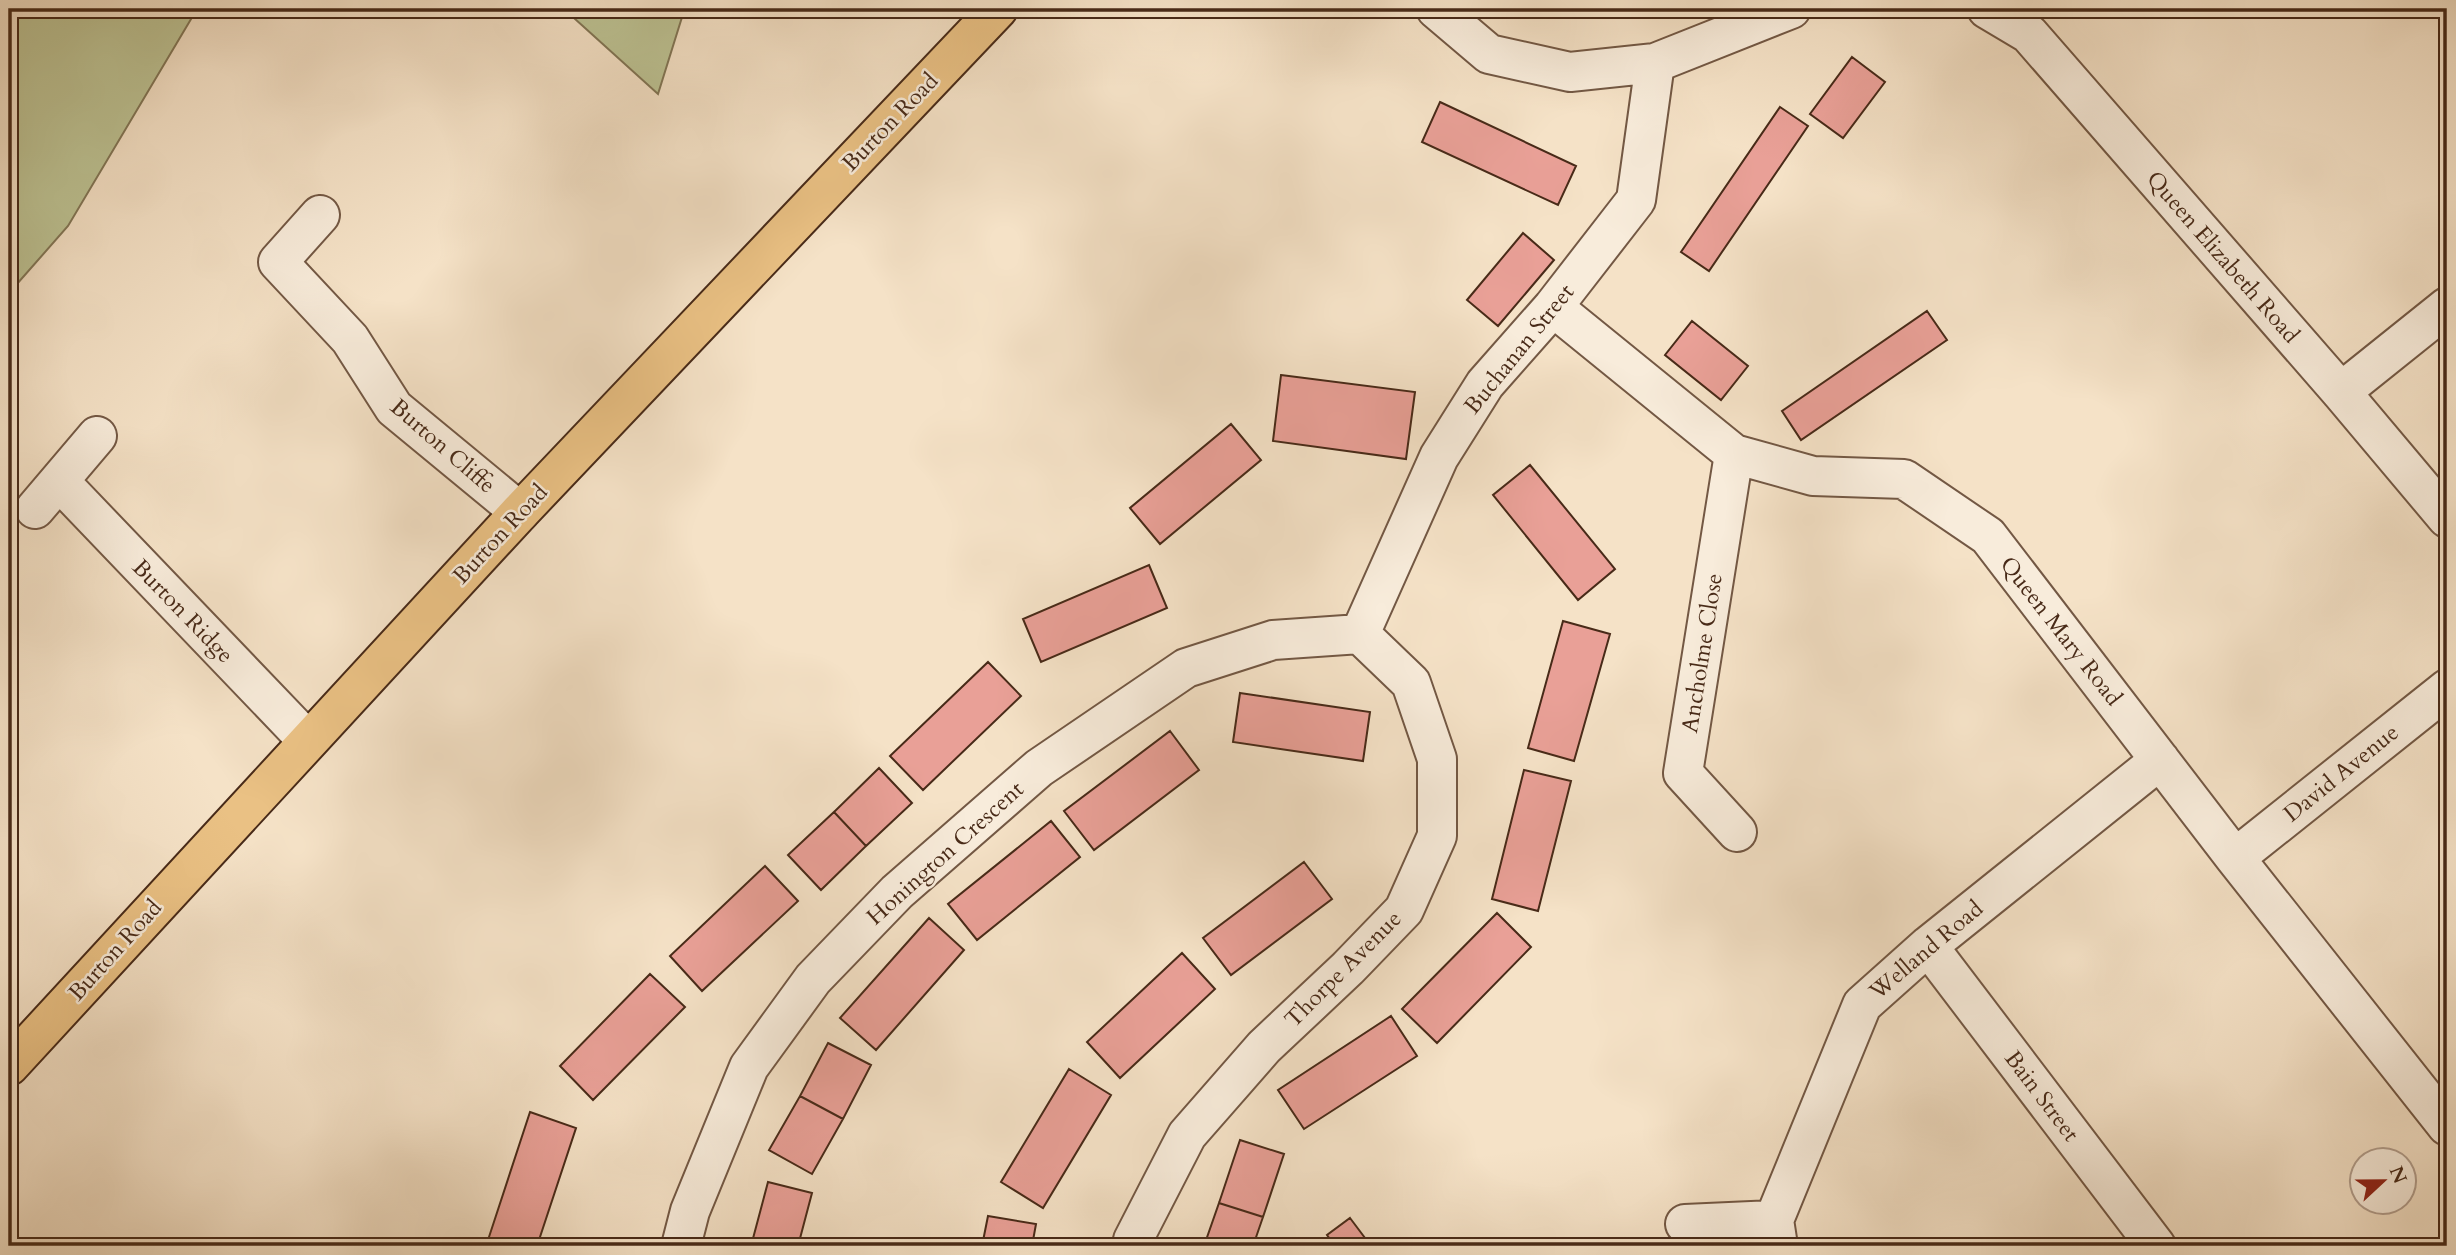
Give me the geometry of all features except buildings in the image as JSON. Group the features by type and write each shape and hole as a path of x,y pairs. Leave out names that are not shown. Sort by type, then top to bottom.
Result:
{"main road":[{"name":"Burton Road","path":"9,1066 520,512 998,9"}],"street":[{"path":"1436,9 1489,54 1570,72 1655,63 1791,9"},
{"name":"Queen Elizabeth Road","path":"1987,9 2029,34 2341,392 2447,518"},
{"name":"Buchanan Street","path":"1360,634 1439,457 1485,384 1553,307 1636,200 1655,63"},
{"name":"Burton Cliffe","path":"320,215 278,262 351,339 394,408 520,512"},
{"name":"Queen Mary Road","path":"1553,307 1734,454 1813,477 1904,479 1988,536 2235,858 2447,1126"},
{"path":"2341,392 2447,307"},
{"name":"Burton Ridge","path":"97,436 47,495 307,740"},
{"name":"Ancholme Close","path":"1734,454 1683,773 1737,832"},
{"name":"Honington Crescent","path":"681,1246 690,1212 749,1067 813,979 897,892 1039,768 1186,668 1273,640 1360,634"},
{"name":"Thorpe Avenue","path":"1132,1246 1187,1135 1264,1047 1348,968 1404,910 1437,836 1437,759 1411,684 1360,634"},
{"name":"David Avenue","path":"2235,858 2447,689"},
{"name":"Welland Road","path":"1776,1233 1862,1004 1928,946 2160,760"},
{"name":"Bain Street","path":"1928,946 2156,1246"},
{"path":"1685,1224 1776,1233"}],"green space":[{"path":"9,9 197,9 68,226 9,293"},
{"path":"564,9 687,9 683,14 658,94"}]}
